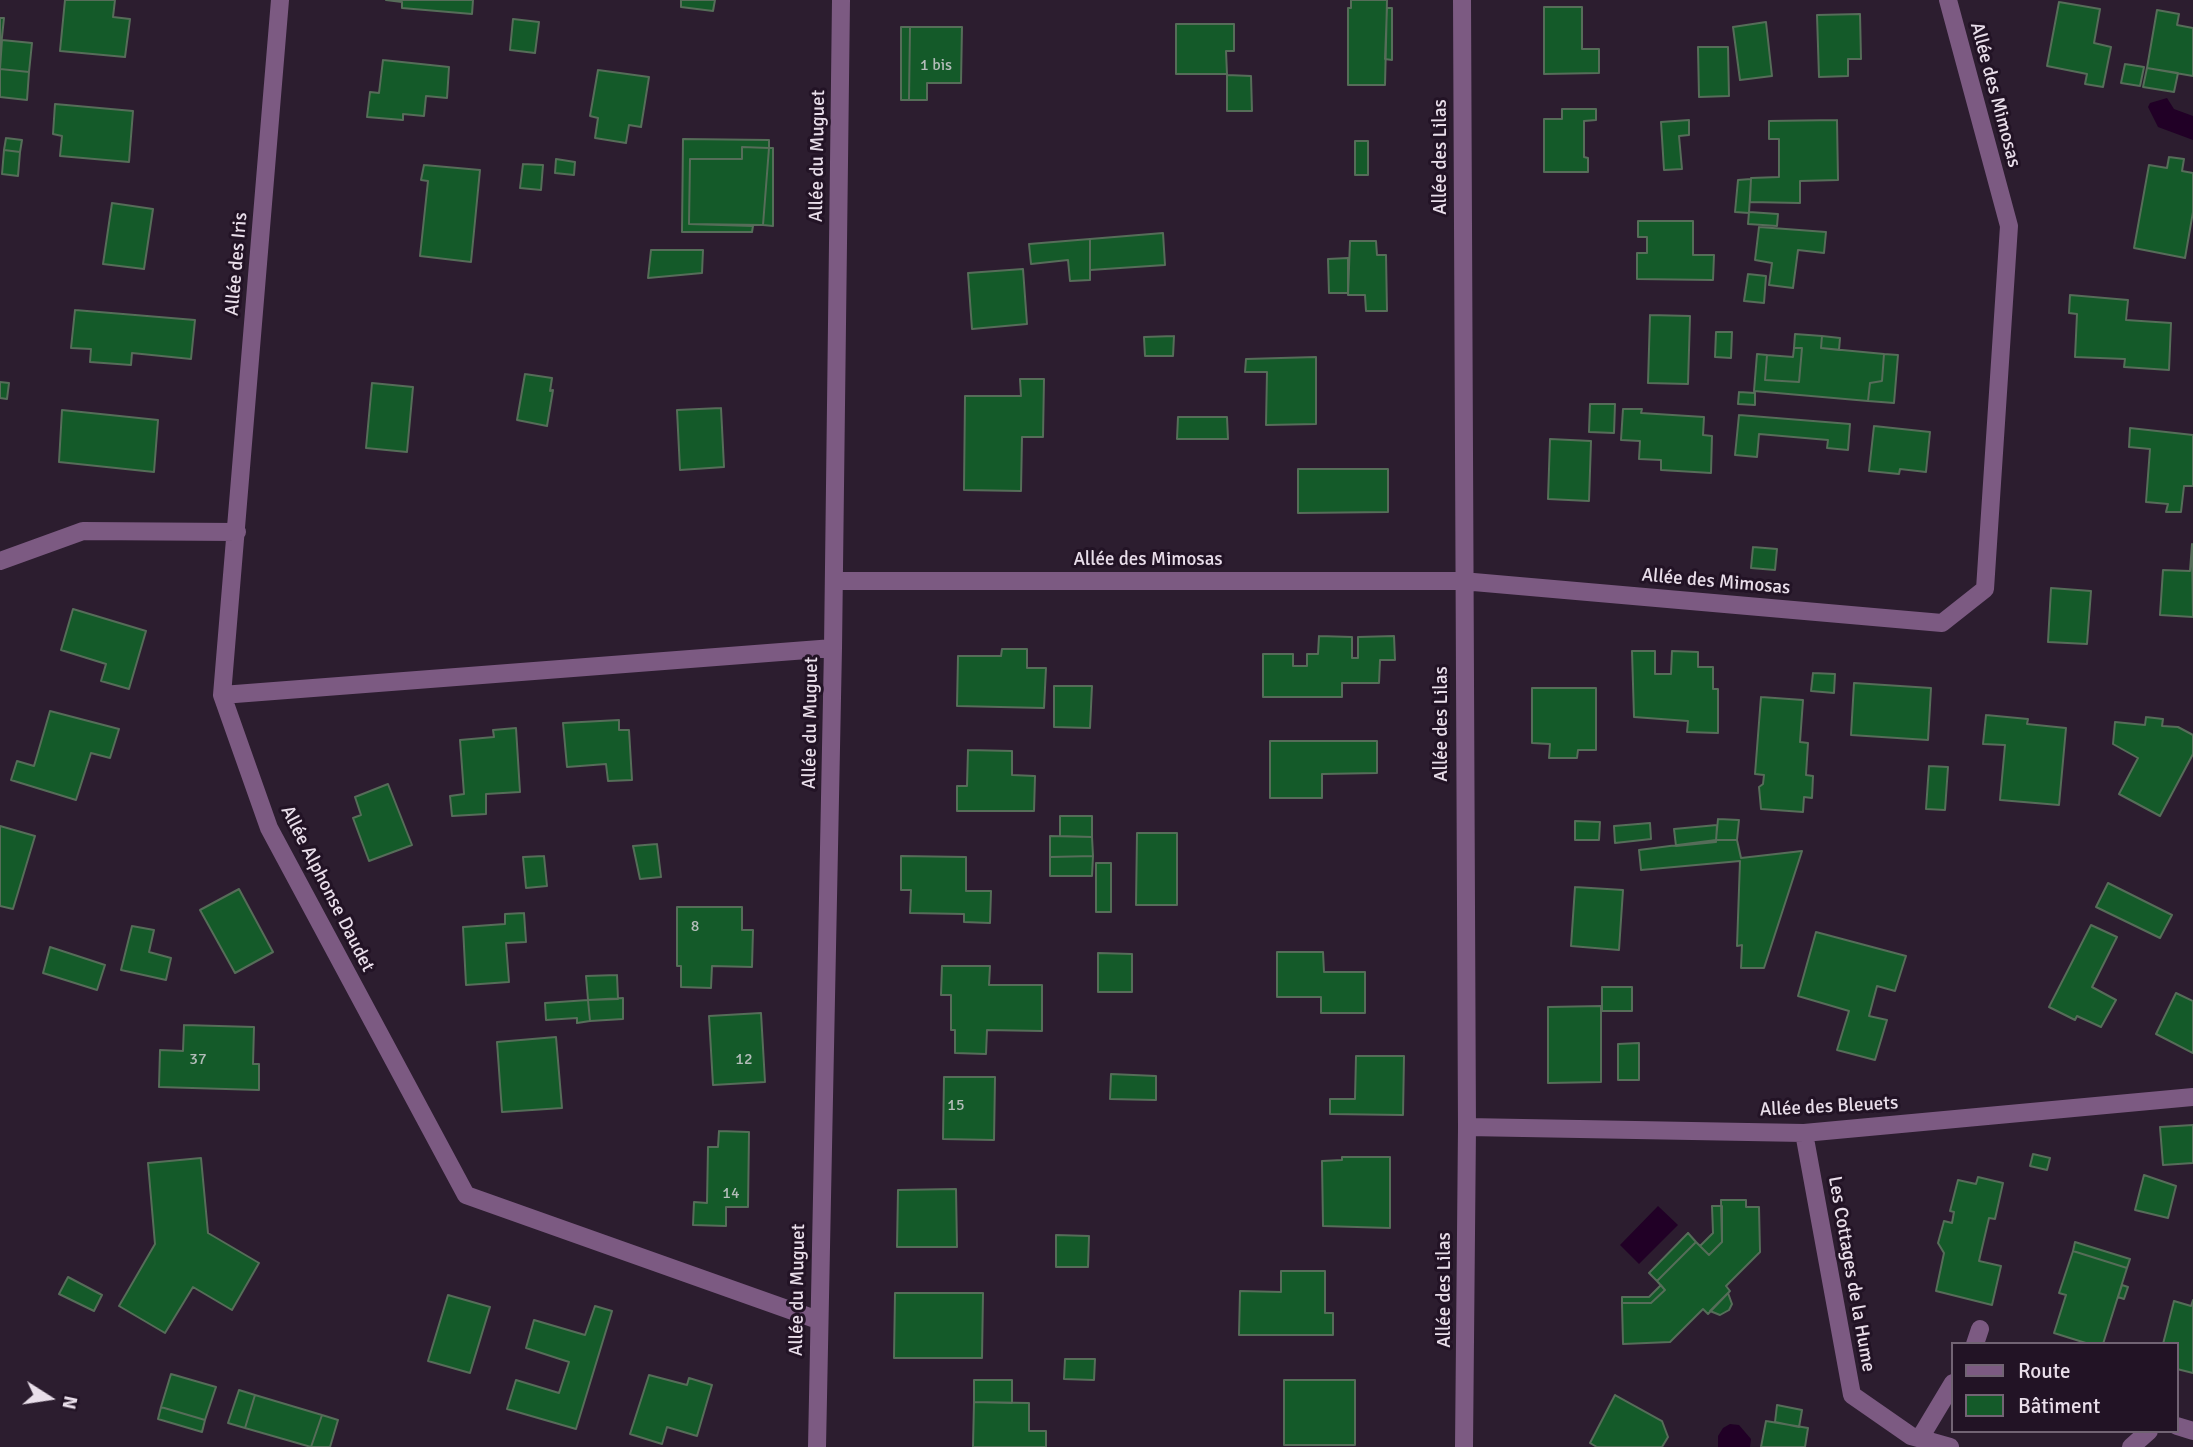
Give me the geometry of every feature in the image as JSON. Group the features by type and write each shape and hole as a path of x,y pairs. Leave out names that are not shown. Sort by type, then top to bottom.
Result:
{"street":[{"name":"Allée des Iris","path":"222,695 280,0"},
{"name":"Allée du Muguet","path":"817,1447 833,648 841,0"},
{"name":"Allée des Lilas","path":"1462,0 1462,581 1467,1127 1464,1447"},
{"name":"Allée des Mimosas","path":"834,581 1462,581 1942,623 1985,589 2009,226 1948,0"},
{"path":"0,561 83,531 237,532"},
{"path":"222,695 833,648"},
{"name":"Allée Alphonse Daudet","path":"222,695 269,828 466,1195 818,1320"},
{"name":"Allée des Bleuets","path":"1467,1127 1804,1133 2193,1097"},
{"name":"Les Cottages de la Hume","path":"1804,1133 1852,1395 1911,1436 1950,1447"},
{"path":"1920,1438 1952,1385"}],"shaded area":[{"path":"2167,98 2174,109 2193,116 2193,140 2158,127 2148,107 2150,103"},
{"path":"1658,1206 1678,1225 1639,1264 1620,1245"},
{"path":"1730,1424 1739,1425 1751,1439 1750,1447 1718,1447 1718,1436 1723,1428"}],"building":[{"path":"65,0 115,0 113,17 130,19 125,57 60,51"},
{"path":"386,0 473,0 472,14 402,8 402,2"},
{"path":"681,0 715,0 713,11 681,7"},
{"path":"1351,0 1387,0 1385,85 1348,85 1348,8 1351,8"},
{"path":"2059,2 2100,9 2094,43 2111,47 2103,87 2085,84 2087,74 2047,66"},
{"path":"1544,7 1582,7 1582,49 1599,49 1599,73 1544,74"},
{"path":"1387,8 1392,8 1392,60 1385,59"},
{"path":"2157,10 2179,14 2177,25 2193,28 2193,76 2147,68"},
{"path":"1860,14 1861,59 1848,59 1848,76 1819,77 1817,15"},
{"path":"0,18 4,18 0,56"},
{"path":"513,19 539,22 535,53 510,50"},
{"path":"1766,22 1772,76 1740,80 1733,27"},
{"path":"1176,24 1234,24 1234,51 1226,51 1227,74 1176,74"},
{"path":"901,27 910,27 909,100 901,100"},
{"path":"910,27 962,27 961,83 927,83 927,100 909,100"},
{"path":"2,40 32,43 29,72 0,69"},
{"path":"1698,47 1728,47 1729,96 1699,97"},
{"path":"383,60 449,67 447,98 426,96 424,116 403,114 403,120 367,117 370,92 379,93"},
{"path":"2125,64 2144,67 2140,86 2121,83"},
{"path":"2147,68 2178,73 2174,92 2143,87"},
{"path":"0,69 29,72 27,100 0,97"},
{"path":"598,70 649,77 641,127 629,125 626,143 595,138 598,118 590,116"},
{"path":"1227,75 1251,76 1252,111 1227,111"},
{"path":"55,104 133,111 129,162 60,156 62,136 53,134"},
{"path":"1562,109 1596,109 1596,120 1584,121 1584,157 1588,158 1588,172 1544,172 1544,119 1562,119"},
{"path":"1689,120 1689,135 1679,136 1682,169 1664,170 1661,122"},
{"path":"1837,120 1838,180 1800,181 1800,203 1750,202 1751,178 1779,177 1779,139 1769,139 1769,121"},
{"path":"6,138 22,140 20,152 4,150"},
{"path":"683,139 769,140 769,148 742,147 742,159 690,159 689,224 753,226 752,232 682,232"},
{"path":"1355,141 1368,141 1368,175 1355,175"},
{"path":"742,147 769,148 763,225 689,224 690,159 742,159"},
{"path":"769,148 773,148 773,226 763,225"},
{"path":"4,150 20,152 18,176 2,174"},
{"path":"2169,157 2184,159 2182,171 2193,173 2193,212 2185,258 2134,248 2149,165 2167,168"},
{"path":"556,159 575,162 574,175 555,173"},
{"path":"523,164 543,165 541,190 520,188"},
{"path":"424,165 480,170 471,262 420,256 428,181 421,180"},
{"path":"1751,179 1749,213 1735,212 1738,180"},
{"path":"112,203 153,209 144,269 103,264"},
{"path":"1749,212 1778,214 1777,226 1748,224"},
{"path":"1638,221 1693,221 1693,255 1714,255 1713,280 1637,279 1637,253 1647,253 1647,237 1638,237"},
{"path":"1759,227 1826,232 1824,253 1798,250 1793,288 1769,285 1772,263 1755,260"},
{"path":"1163,233 1165,265 1090,270 1090,239"},
{"path":"1090,239 1090,280 1070,281 1068,260 1031,264 1029,244"},
{"path":"1350,241 1376,241 1377,255 1386,255 1387,311 1366,311 1365,295 1348,295"},
{"path":"651,250 703,250 702,273 648,278"},
{"path":"1348,258 1348,293 1329,293 1328,259"},
{"path":"1023,269 1027,324 972,329 968,273"},
{"path":"1748,274 1766,276 1764,303 1744,301"},
{"path":"2070,295 2128,300 2126,320 2171,323 2169,370 2124,367 2125,359 2075,357 2077,314 2069,313"},
{"path":"75,310 195,320 191,359 132,353 131,365 90,362 91,349 71,348"},
{"path":"1650,315 1690,316 1688,384 1648,383"},
{"path":"1716,332 1732,332 1731,358 1715,357"},
{"path":"1795,334 1822,336 1821,348 1884,354 1882,381 1870,383 1868,401 1754,391 1757,354 1767,355 1765,380 1799,382 1802,348 1794,348"},
{"path":"1174,336 1173,356 1145,356 1144,337"},
{"path":"1822,336 1840,338 1839,350 1821,348"},
{"path":"1794,348 1802,348 1799,382 1765,380 1767,355 1793,357"},
{"path":"1884,354 1898,355 1894,403 1868,401 1870,383 1882,381"},
{"path":"1316,357 1316,424 1266,425 1267,372 1245,372 1246,359"},
{"path":"525,374 552,378 550,391 553,390 547,426 517,420"},
{"path":"1020,379 1044,379 1043,437 1022,437 1021,491 964,490 965,396 1021,396"},
{"path":"0,382 9,383 7,399 0,398"},
{"path":"372,383 413,387 407,452 366,448"},
{"path":"1739,392 1755,393 1755,405 1738,404"},
{"path":"1590,404 1615,404 1614,433 1589,432"},
{"path":"721,408 724,467 680,470 677,410"},
{"path":"1623,409 1642,409 1641,413 1704,417 1703,435 1712,436 1711,473 1661,470 1661,460 1639,459 1640,441 1621,440"},
{"path":"62,410 158,420 154,472 59,462"},
{"path":"1739,415 1850,424 1848,450 1827,448 1828,440 1759,434 1757,457 1735,455"},
{"path":"1178,417 1227,417 1228,439 1177,439"},
{"path":"1874,426 1930,432 1926,472 1900,469 1899,474 1869,471"},
{"path":"2130,428 2193,435 2193,486 2184,486 2181,512 2166,512 2168,504 2146,502 2150,449 2129,447"},
{"path":"1550,439 1591,441 1589,501 1548,499"},
{"path":"1298,469 1388,469 1388,512 1298,513"},
{"path":"2192,544 2193,617 2160,615 2163,570 2190,571"},
{"path":"1753,547 1777,549 1775,570 1751,568"},
{"path":"2051,588 2091,591 2087,644 2048,642"},
{"path":"73,609 146,631 129,689 101,681 106,664 61,650"},
{"path":"1319,636 1352,637 1352,658 1358,658 1358,637 1394,636 1395,660 1380,660 1379,683 1342,683 1342,697 1263,697 1263,654 1293,654 1293,666 1307,666 1307,654 1318,654"},
{"path":"1002,649 1027,649 1027,668 1046,668 1044,708 957,706 958,656 1001,656"},
{"path":"1632,651 1655,651 1655,674 1671,674 1672,651 1698,652 1698,667 1713,667 1713,689 1718,689 1718,733 1687,732 1688,721 1634,717"},
{"path":"1813,673 1835,674 1834,693 1811,691"},
{"path":"1854,683 1931,688 1928,740 1851,735"},
{"path":"1054,686 1092,686 1090,728 1054,727"},
{"path":"1532,688 1596,688 1596,750 1578,750 1577,758 1549,758 1550,744 1532,743"},
{"path":"1761,697 1803,700 1800,742 1808,743 1806,775 1813,776 1812,798 1804,797 1803,812 1761,809 1759,787 1763,784 1764,775 1755,774"},
{"path":"50,711 119,729 110,758 91,753 76,800 11,780 17,761 34,766"},
{"path":"1986,715 2028,719 2027,724 2066,728 2059,805 2000,800 2005,745 1983,744"},
{"path":"2146,717 2163,719 2162,726 2178,727 2193,735 2193,754 2160,816 2119,794 2138,758 2113,744 2115,722 2145,725"},
{"path":"619,720 619,730 629,730 632,780 608,781 606,764 567,767 563,723"},
{"path":"516,728 520,792 486,794 486,814 452,816 450,796 464,794 460,740 494,737 493,730"},
{"path":"1270,741 1377,741 1377,773 1322,774 1322,798 1270,798"},
{"path":"968,750 1012,751 1012,775 1035,776 1034,811 957,811 957,786 967,786"},
{"path":"1929,766 1948,767 1945,810 1926,809"},
{"path":"388,784 412,845 369,861 353,818 361,815 355,797"},
{"path":"1060,816 1092,816 1092,837 1060,836"},
{"path":"1718,819 1739,820 1737,840 1716,840"},
{"path":"1575,821 1600,822 1599,840 1575,840"},
{"path":"1650,823 1651,839 1615,843 1614,826"},
{"path":"1717,825 1716,842 1676,846 1674,829"},
{"path":"0,826 35,836 13,909 0,906"},
{"path":"1137,833 1177,833 1177,905 1136,905"},
{"path":"1050,836 1092,837 1093,856 1050,857"},
{"path":"1716,840 1737,840 1741,858 1802,851 1764,968 1741,968 1742,945 1737,946 1740,861 1641,870 1639,850"},
{"path":"657,844 661,877 640,879 633,846"},
{"path":"544,856 547,886 526,888 523,857"},
{"path":"901,856 966,857 966,891 991,891 990,923 964,922 964,914 910,913 911,890 901,890"},
{"path":"1093,856 1092,876 1050,876 1050,857"},
{"path":"1096,863 1111,863 1111,912 1096,912"},
{"path":"2108,883 2172,915 2160,938 2096,907"},
{"path":"1575,887 1623,890 1619,950 1571,946"},
{"path":"239,889 273,952 235,973 200,910"},
{"path":"677,907 742,907 742,930 753,930 752,967 712,966 711,988 681,987 681,966 677,966"},
{"path":"524,913 526,942 506,943 509,982 466,985 463,927 505,924 505,914"},
{"path":"2091,925 2117,937 2092,987 2116,1000 2101,1027 2077,1016 2075,1020 2049,1007"},
{"path":"132,926 154,930 149,952 171,958 166,980 121,970"},
{"path":"1816,932 1906,956 1895,991 1877,986 1869,1016 1887,1020 1875,1060 1837,1050 1849,1011 1798,996"},
{"path":"50,947 105,965 97,990 43,973"},
{"path":"1277,952 1323,952 1324,972 1365,972 1365,1013 1321,1013 1321,997 1277,997"},
{"path":"1098,953 1132,954 1132,992 1098,992"},
{"path":"942,966 990,966 989,985 1042,985 1042,1031 987,1030 986,1054 955,1053 955,1030 951,1030 951,995 941,995"},
{"path":"617,975 618,999 588,1000 586,976"},
{"path":"1602,987 1632,987 1632,1011 1602,1011"},
{"path":"2176,993 2193,1001 2193,1053 2156,1034"},
{"path":"623,998 623,1019 590,1021 588,1000"},
{"path":"588,1000 590,1021 577,1023 577,1018 546,1020 545,1003"},
{"path":"1601,1006 1601,1082 1548,1083 1548,1007"},
{"path":"761,1013 765,1082 713,1085 709,1016"},
{"path":"184,1025 254,1027 253,1064 259,1064 259,1090 159,1087 160,1050 183,1051"},
{"path":"556,1037 562,1108 502,1112 497,1042"},
{"path":"1639,1043 1639,1080 1618,1080 1618,1044"},
{"path":"1356,1056 1404,1056 1403,1115 1330,1114 1330,1099 1355,1099"},
{"path":"1111,1074 1156,1076 1156,1100 1110,1099"},
{"path":"944,1077 995,1077 994,1140 943,1139"},
{"path":"2193,1125 2193,1163 2163,1165 2160,1127"},
{"path":"719,1131 749,1132 748,1207 726,1207 726,1226 693,1225 694,1202 707,1203 708,1147 718,1147"},
{"path":"2033,1154 2050,1158 2047,1170 2030,1166"},
{"path":"1342,1157 1390,1157 1390,1228 1323,1226 1322,1161 1342,1160"},
{"path":"201,1158 208,1233 259,1263 232,1310 193,1287 165,1333 119,1306 155,1244 148,1163"},
{"path":"2144,1175 2176,1186 2168,1218 2135,1210"},
{"path":"1978,1177 2003,1183 1995,1219 1989,1218 1979,1261 2001,1266 1992,1305 1936,1291 1944,1253 1938,1243 1944,1221 1952,1223 1954,1212 1950,1211 1958,1180 1976,1184"},
{"path":"956,1189 957,1247 897,1247 898,1190"},
{"path":"1721,1200 1746,1200 1746,1207 1759,1207 1760,1252 1726,1286 1730,1291 1708,1314 1703,1309 1670,1342 1623,1344 1622,1303 1651,1303 1665,1290 1657,1281 1696,1242 1709,1255 1722,1242"},
{"path":"1712,1206 1722,1206 1722,1242 1709,1255 1700,1246 1713,1233"},
{"path":"1688,1233 1696,1242 1657,1281 1649,1273"},
{"path":"1056,1235 1089,1236 1088,1267 1056,1267"},
{"path":"2075,1242 2130,1259 2127,1268 2073,1251"},
{"path":"2073,1251 2127,1268 2104,1342 2083,1342 2054,1333 2066,1295 2059,1293"},
{"path":"1281,1271 1325,1271 1325,1313 1333,1313 1333,1335 1239,1335 1240,1291 1281,1292"},
{"path":"68,1277 102,1295 94,1311 59,1294"},
{"path":"1661,1285 1665,1290 1651,1303 1622,1303 1622,1297 1649,1297"},
{"path":"2122,1285 2128,1287 2124,1299 2118,1297"},
{"path":"895,1293 983,1293 982,1358 894,1358"},
{"path":"1728,1293 1732,1304 1729,1310 1720,1315 1710,1311"},
{"path":"448,1295 490,1307 470,1373 428,1361"},
{"path":"2193,1300 2193,1373 2179,1370 2179,1342 2164,1342 2174,1301 2191,1306"},
{"path":"595,1306 612,1311 576,1429 507,1409 516,1380 559,1393 569,1362 526,1348 534,1320 585,1335"},
{"path":"1065,1359 1095,1359 1094,1380 1064,1379"},
{"path":"171,1374 216,1387 205,1420 161,1407"},
{"path":"649,1375 687,1385 689,1378 712,1385 697,1436 667,1427 662,1444 630,1434"},
{"path":"974,1380 1012,1380 1012,1403 974,1402"},
{"path":"1284,1380 1355,1380 1355,1445 1284,1445"},
{"path":"239,1390 255,1395 245,1428 228,1423"},
{"path":"255,1395 322,1415 311,1447 245,1428"},
{"path":"1615,1395 1662,1421 1668,1437 1662,1447 1597,1447 1590,1443"},
{"path":"974,1402 1029,1403 1029,1431 1046,1431 1046,1447 973,1447"},
{"path":"1777,1405 1802,1410 1799,1427 1775,1422"},
{"path":"161,1407 205,1420 202,1432 158,1419"},
{"path":"322,1415 338,1420 330,1447 311,1447"},
{"path":"1766,1421 1808,1428 1805,1447 1761,1447"}]}
